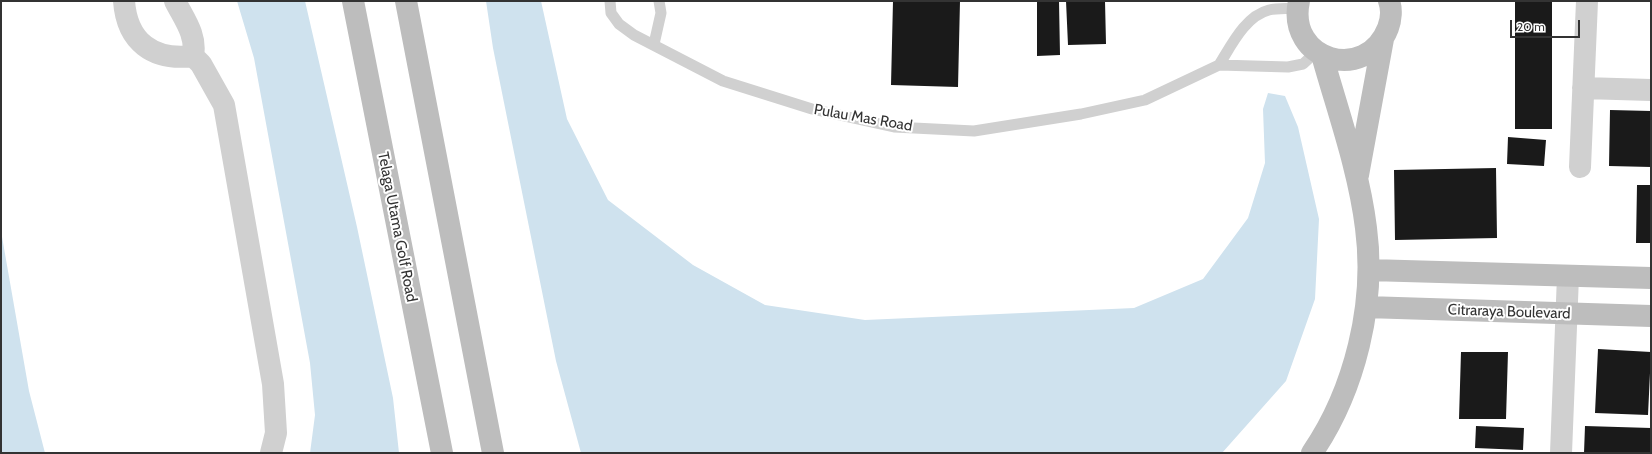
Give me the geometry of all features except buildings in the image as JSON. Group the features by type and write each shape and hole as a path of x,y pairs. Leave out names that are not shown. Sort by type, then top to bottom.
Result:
{"main road":[{"name":"Telaga Utama Golf Road","path":"352,1 442,453"},
{"path":"406,1 493,453"},
{"path":"1357,180 1383,39 1390,22 1390,2"},
{"path":"1298,4 1297,22 1300,30 1309,46 1319,53 1338,60 1356,59 1371,52 1383,39"},
{"path":"1312,453 1328,429 1352,368 1366,307 1369,270 1366,228 1357,180 1319,53"},
{"path":"1369,270 1651,278"},
{"name":"Citraraya Boulevard","path":"1366,307 1651,316"}],"street":[{"path":"124,1 125,12 130,28 146,47 164,56 193,56 201,64 224,105 273,384 276,433 271,453"},
{"path":"175,1 193,36 195,47 193,56"},
{"path":"1580,167 1587,1"},
{"path":"1583,88 1651,90"},
{"path":"1561,453 1568,276"}],"lane":[{"name":"Pulau Mas Road","path":"610,1 611,13 618,24 634,35 723,81 812,109 894,127 974,131 1081,114 1145,100 1219,65 1288,68 1303,64 1319,53"},
{"path":"654,44 661,13 659,1"},
{"path":"1219,65 1234,41 1252,19 1268,10 1298,4"}],"water":[{"path":"237,1 305,1 357,227 393,398 399,453 310,453 315,415 310,363 254,58"},
{"path":"486,1 541,1 567,119 608,200 693,265 765,305 865,320 1134,308 1203,279 1248,218 1265,163 1263,109 1268,93 1285,96 1298,127 1319,219 1315,299 1286,381 1222,453 581,453 556,361 493,48"},
{"path":"1,231 29,391 45,453 1,453"}]}
